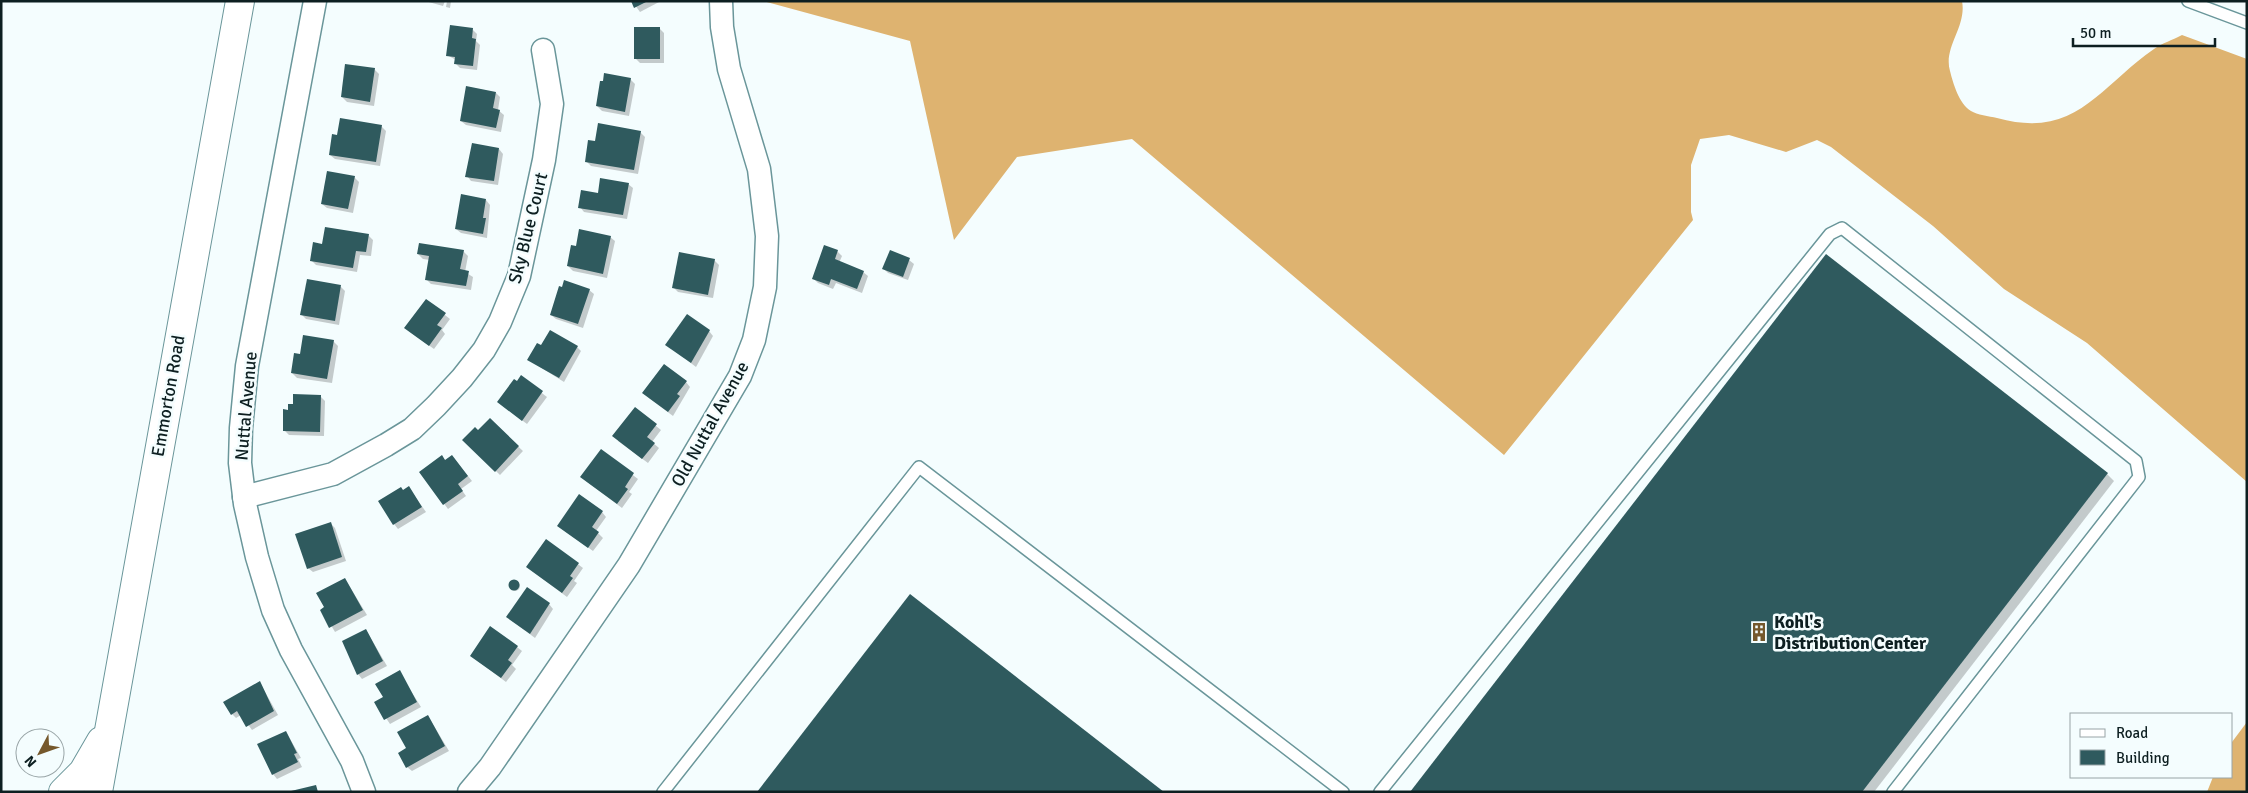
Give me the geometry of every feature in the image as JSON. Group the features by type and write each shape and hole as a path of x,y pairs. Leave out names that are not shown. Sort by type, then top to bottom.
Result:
{"main road":[{"name":"Emmorton Road","path":"99,789 240,1"},
{"path":"64,792 83,772 110,727"}],"street":[{"name":"Nuttal Avenue","path":"315,1 247,366 240,446 244,497 257,557 274,610 291,650 352,761 364,792"},
{"name":"Old Nuttal Avenue","path":"469,792 490,767 629,565 740,376 754,340 765,287 767,236 759,169 729,69 722,27 721,1"},
{"name":"Sky Blue Court","path":"244,497 333,474 393,441 412,429 436,406 462,378 484,350 500,322 519,276 544,160 552,104 543,50"}],"lane":[{"path":"2188,1 2247,23"},
{"path":"1380,792 1830,234 1842,228 2136,462 2139,477 1893,792"},
{"path":"662,792 919,467 1343,792"}],"shaded area":[{"path":"763,1 1962,1 1961,20 1952,45 1949,62 1957,93 1967,108 1976,114 2024,123 2047,122 2067,116 2101,93 2154,49 2182,35 2247,59 2247,482 2087,343 2004,289 1933,226 1831,147 1817,140 1786,152 1729,135 1700,139 1691,165 1691,212 1693,220 1504,455 1132,139 1017,157 954,240 910,41"},
{"path":"2247,722 2247,792 2207,792 2213,778 2233,778 2233,741"}],"building":[{"path":"631,1 648,1 634,8"},
{"path":"450,25 473,28 472,38 476,39 473,66 454,64 455,57 446,56"},
{"path":"634,27 660,27 660,59 634,59"},
{"path":"345,64 375,68 370,102 341,97"},
{"path":"604,73 631,78 625,112 596,106 600,81 603,81"},
{"path":"466,86 496,92 493,108 500,110 496,128 460,121"},
{"path":"340,118 382,125 376,162 329,155 332,134 337,135"},
{"path":"598,123 641,131 634,170 585,162 588,140 595,141"},
{"path":"472,143 499,148 494,181 465,177"},
{"path":"327,171 355,176 348,209 321,204"},
{"path":"600,178 629,183 623,215 578,208 581,190 598,193"},
{"path":"461,194 486,199 483,218 486,218 483,234 455,229"},
{"path":"325,227 369,234 366,252 356,251 353,268 310,261 313,242 322,244"},
{"path":"579,229 611,236 603,274 567,266 571,245 576,246"},
{"path":"419,243 464,250 460,269 469,271 466,286 425,280 429,256 417,254"},
{"path":"824,245 838,250 835,259 864,271 857,289 831,279 829,285 812,279"},
{"path":"890,250 910,258 903,277 882,269"},
{"path":"679,252 715,259 708,295 672,288"},
{"name":"Kohl's Distribution Center","path":"1826,254 2108,473 1862,792 1410,792"},
{"path":"307,279 341,285 335,321 300,315"},
{"path":"564,280 590,289 578,324 550,315 559,286 562,287"},
{"path":"426,299 446,313 437,325 442,328 429,346 404,328"},
{"path":"687,314 710,330 691,363 665,345"},
{"path":"550,330 578,346 559,378 527,360 537,343 541,345"},
{"path":"303,335 334,340 327,379 291,373 294,353 300,354"},
{"path":"664,364 687,381 677,394 680,396 668,412 642,393"},
{"path":"521,375 543,391 522,421 497,402 514,379 517,381"},
{"path":"293,394 321,395 320,432 283,431 283,409 288,410 288,404 293,404"},
{"path":"635,407 657,424 647,437 655,443 642,459 612,436"},
{"path":"490,418 519,446 495,472 462,440 475,427 478,430"},
{"path":"601,449 634,473 625,487 628,489 617,504 580,477"},
{"path":"442,455 445,460 452,455 468,476 458,484 463,491 443,505 419,472"},
{"path":"409,486 422,507 393,525 378,501 401,487 403,490"},
{"path":"579,494 603,511 592,527 599,532 588,548 557,526"},
{"path":"331,522 342,557 307,569 295,534"},
{"path":"546,539 579,563 570,576 573,578 562,593 526,567"},
{"path":"345,578 363,610 329,628 320,610 324,607 316,593"},
{"path":"514,579 520,585 514,591 508,585"},
{"path":"527,587 550,603 530,634 506,617"},
{"path":"910,594 1164,792 757,792"},
{"path":"490,626 518,646 508,660 512,663 501,678 470,656"},
{"path":"366,629 383,661 357,675 342,641"},
{"path":"400,670 417,702 384,720 374,702 383,697 375,684"},
{"path":"260,681 274,711 246,727 237,711 231,715 223,702"},
{"path":"428,715 445,746 406,768 398,753 406,748 397,732"},
{"path":"286,731 297,753 294,754 298,762 272,775 257,744"},
{"path":"316,785 318,792 291,792 291,791"}],"place":[{"name":"Kohl's Distribution Center","path":"1759,632"}]}
